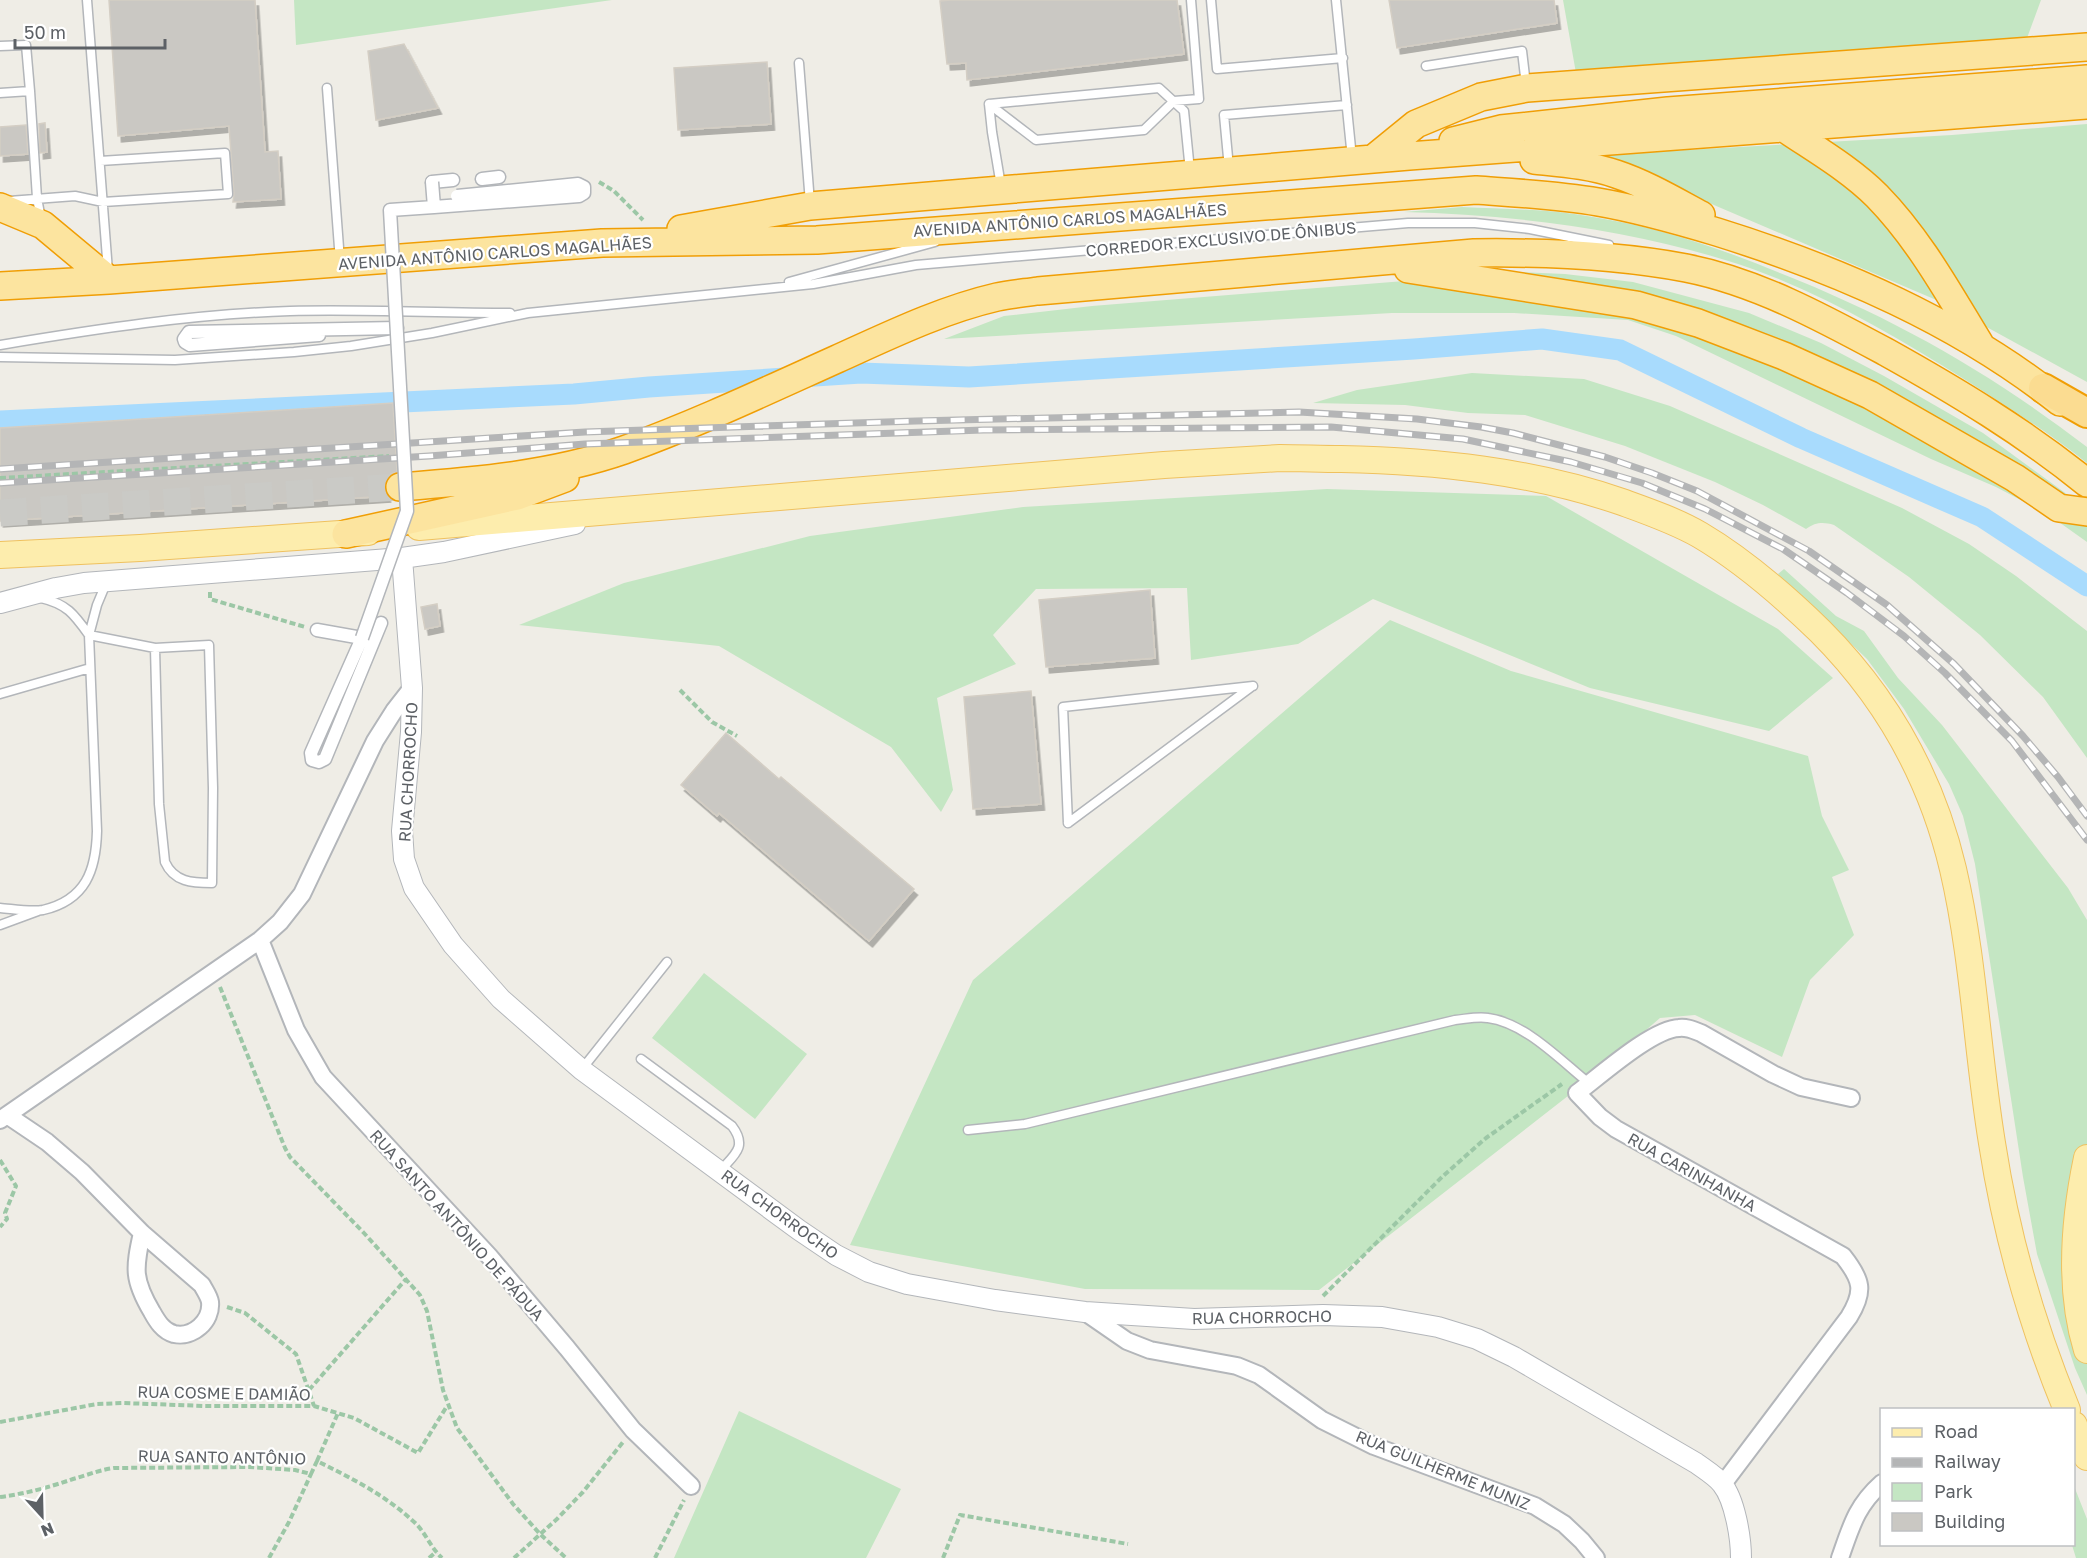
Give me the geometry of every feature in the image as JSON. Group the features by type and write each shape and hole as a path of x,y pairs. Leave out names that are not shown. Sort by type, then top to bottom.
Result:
{"highway":[{"path":"1382,159 1416,124 1481,97 1527,88 2087,47"},
{"path":"602,243 810,206 1382,159 2087,79"},
{"path":"1782,115 2087,105"},
{"path":"1782,115 1835,162 1876,194 1913,237 1982,347"},
{"path":"1382,159 1519,159 1575,164 1616,174 1659,193 1757,245"},
{"name":"AVENIDA ANTÔNIO CARLOS MAGALHÃES","path":"0,286 602,243 817,240 1476,190 1597,201 1653,213 1757,245 1869,289 1926,316 1982,347 2043,388 2087,423"},
{"path":"0,207 43,225 109,280"},
{"path":"346,534 517,496 553,483 622,450 754,397 908,327 997,297 1038,291 1474,253 1534,252 1601,256 1687,268 1736,282 1792,304 1847,331 1996,416 2052,454 2087,483"},
{"path":"1364,263 1636,305 1698,323 1784,356 1870,395 2015,478 2059,508 2087,512"},
{"path":"2043,388 2087,404"},
{"path":"2043,388 2087,413"},
{"path":"400,487 468,482 558,468 622,450"}],"main road":[{"path":"0,555 346,534 656,507 1283,458 1393,460 1468,468 1535,479 1591,492 1640,509 1697,533 1779,592 1834,645 1871,688 1912,755 1942,824 1954,872 1964,922 1984,1090 2003,1208 2020,1275 2066,1408"},
{"path":"2087,1158 2077,1224 2075,1273 2087,1350"},
{"path":"2075,1430 2087,1457"}],"street":[{"path":"482,178 499,177"},
{"path":"434,207 432,182 453,180"},
{"path":"381,623 325,759 315,762 312,760 311,753 362,638 407,511 402,455 398,328 390,210 579,196 585,190 578,184 458,195"},
{"path":"318,335 190,345 184,339 189,332 398,328"},
{"path":"0,603 74,584 108,580 321,565 444,552 656,507"},
{"name":"RUA CHORROCHO","path":"402,558 412,688 411,732 402,831 404,860 414,888 453,945 501,999 582,1070 799,1230 836,1255 869,1272 907,1284 951,1293 1085,1312 1194,1319 1303,1316 1382,1317 1438,1327 1477,1339 1514,1357 1696,1463 1723,1484"},
{"path":"317,630 362,638"},
{"path":"142,1233 136,1260 137,1284 142,1295 156,1318 168,1331 182,1334 196,1330 206,1319 210,1310 210,1302 202,1286 142,1233 82,1172 56,1150 4,1118 260,940 280,922 302,894 375,741 412,688"},
{"name":"RUA SANTO ANTÔNIO DE PÁDUA","path":"260,940 296,1030 323,1077 489,1256 633,1430 692,1486"},
{"path":"1583,1079 1655,1035 1677,1028 1689,1028 1801,1087 1851,1098"},
{"name":"RUA CARINHANHA","path":"1583,1079 1577,1093 1616,1129 1843,1256 1858,1278 1859,1301 1849,1317 1723,1484"},
{"name":"RUA GUILHERME MUNIZ","path":"1085,1312 1127,1341 1150,1350 1237,1366 1259,1375 1322,1420 1374,1446 1535,1506 1564,1524 1596,1558"},
{"path":"1723,1484 1735,1514 1741,1558"},
{"path":"1840,1558 1857,1511 1880,1484"}],"lane":[{"path":"87,0 109,280"},
{"path":"990,104 1036,140 1144,130 1173,102 1199,99 1191,0"},
{"path":"1211,0 1217,69 1343,58"},
{"path":"1336,0 1347,105 1382,159"},
{"path":"0,46 26,45 37,198 43,225"},
{"path":"1426,66 1522,51 1527,88"},
{"path":"799,63 810,206"},
{"path":"327,88 340,263"},
{"path":"990,104 1159,88 1184,111 1190,174"},
{"path":"0,93 30,91"},
{"path":"990,104 992,132 1002,189"},
{"path":"1230,171 1224,115 1347,105"},
{"path":"0,201 75,196 103,202 228,194 225,153 100,161"},
{"name":"CORREDOR EXCLUSIVO DE ÔNIBUS","path":"0,357 175,360 294,352 420,335 528,313 813,284 916,265 1408,223 1475,223 1530,229 1612,246 1687,268"},
{"name":"CORREDOR EXCLUSIVO DE ÔNIBUS","path":"753,290 828,273 992,226"},
{"name":"CORREDOR EXCLUSIVO DE ÔNIBUS","path":"0,345 152,322 290,311 528,313"},
{"path":"0,925 63,902 79,890 91,874 96,856 97,831 89,635 97,605 108,580"},
{"path":"27,595 56,601 67,607 89,635 155,648 209,645 213,788 212,883 185,881 176,876 165,862 159,804 155,648"},
{"path":"0,694 90,668"},
{"path":"1252,686 1133,775 1068,823 1063,707 1252,686"},
{"path":"0,908 41,910"},
{"path":"582,1070 667,962"},
{"path":"968,1130 1025,1124 1455,1020 1487,1017 1509,1023 1529,1035 1583,1079"},
{"path":"641,1059 732,1126 738,1134 740,1143 738,1150 720,1171"}],"path":[{"path":"0,478 402,455"},
{"path":"209,572 210,599 241,610 317,630"},
{"path":"680,690 712,722 738,736"},
{"path":"214,972 290,1157 420,1294 425,1303 447,1406 457,1428 513,1504 566,1558"},
{"path":"1303,1316 1443,1176 1486,1138 1583,1079"},
{"path":"0,1160 16,1186 5,1213 7,1219 0,1227"},
{"path":"309,1390 406,1279"},
{"path":"210,1302 244,1313 296,1354 314,1406"},
{"name":"RUA COSME E DAMIÃO","path":"0,1422 97,1404 314,1406 354,1418 417,1453 447,1406"},
{"path":"317,1461 338,1413"},
{"path":"514,1558 557,1520 633,1430"},
{"name":"RUA SANTO ANTÔNIO","path":"0,1497 75,1479 96,1470 249,1467 295,1470 311,1474 317,1461 356,1480 386,1499 414,1521 442,1558"},
{"path":"269,1558 311,1474"},
{"path":"655,1558 692,1486"},
{"path":"943,1558 960,1515 1128,1544"},
{"path":"429,1558 436,1552"}],"green space":[{"path":"294,0 612,0 296,45"},
{"path":"1563,0 2041,0 2027,38 1576,73"},
{"path":"2087,124 2087,382 1941,302 1597,155 1952,135"},
{"path":"1462,207 1560,212 1641,226 1734,255 1822,290 1940,349 2014,394 2087,447 2087,463 2027,420 1907,345 1818,297 1756,270 1647,239 1566,225 1485,216 1404,212"},
{"path":"1517,272 1565,274 1633,282 1749,313 1821,343 1983,433 2068,495 2087,511 2087,542 2049,515 1996,487 1931,459 1676,336 1628,320 1514,313 1392,313 944,339 1004,316 1092,306"},
{"path":"1472,373 1584,379 1670,406 1902,508 1969,544 2016,576 2087,631 2087,758 2043,697 1980,635 1909,577 1834,525 1820,523 1806,529 1715,482 1625,446 1525,415 1468,413 1405,405 1313,403 1357,390"},
{"path":"1327,489 1546,496 1778,629 1833,678 1769,731 1590,688 1373,599 1298,644 1191,660 1187,588 1036,589 993,635 1016,664 937,698 953,790 941,812 891,747 719,646 519,625 624,583 810,536 1023,507"},
{"path":"1784,569 1836,616 1864,631 1898,678 1942,725 2068,888 2087,920 2087,1395 2075,1368 2037,1254 1975,864 1963,816 1949,784 1904,709 1867,659 1778,574"},
{"path":"1390,620 1511,671 1808,756 1822,816 1849,870 1832,877 1854,935 1810,980 1782,1057 1695,1015 1660,1018 1582,1085 1319,1290 1085,1289 850,1245 973,980"},
{"path":"704,973 807,1054 755,1119 652,1038"},
{"path":"739,1411 901,1489 866,1558 674,1558"},
{"path":"2075,1489 2087,1519 2087,1558 2076,1558 2072,1546 2075,1546"}],"building":[{"path":"109,0 255,0 265,152 278,151 281,199 233,202 229,126 118,136"},
{"path":"1177,0 1184,54 967,80 966,63 947,64 940,1"},
{"path":"1389,0 1554,0 1557,23 1397,48"},
{"path":"404,44 438,108 376,120 368,51"},
{"path":"767,62 771,124 678,130 674,68"},
{"path":"45,123 47,152 40,153 39,124"},
{"path":"26,125 28,154 0,156 0,127"},
{"path":"393,403 397,472 391,474 386,481 384,489 387,496 0,521 0,428"},
{"path":"1150,590 1155,658 1046,667 1039,600"},
{"path":"437,604 440,626 425,629 421,607"},
{"path":"1031,691 1041,804 973,809 964,697"},
{"path":"726,733 914,889 869,941 719,813 717,816 681,785"}],"waterway":[{"path":"0,421 574,394 861,373 969,377 1542,339 1620,350 1801,438 1982,517 2087,586"}],"tunnel":[{"path":"0,513 400,487"}],"railway":[{"path":"0,469 585,432 916,421 1299,412 1417,419 1481,427 1605,457 1652,473 1697,491 1809,551 1887,605 1954,664 2023,736 2087,816"},
{"path":"0,483 585,444 983,430 1331,427 1463,439 1571,462 1642,483 1705,509 1783,549 1904,636 1945,673 2012,741 2087,840"}]}
